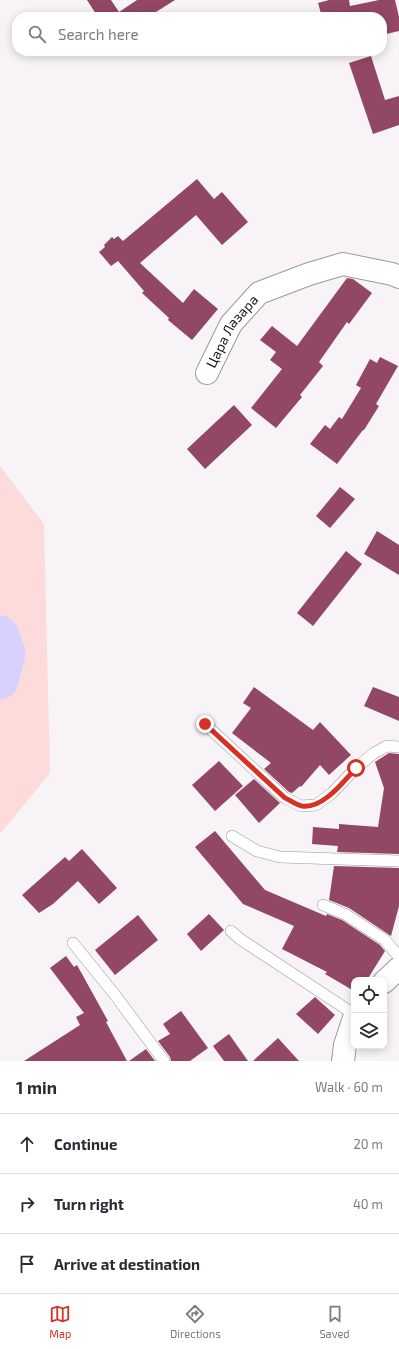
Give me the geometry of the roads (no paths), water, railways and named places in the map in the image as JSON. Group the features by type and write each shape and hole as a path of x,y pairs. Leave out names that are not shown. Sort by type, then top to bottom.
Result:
{"street":[{"name":"Цара Лазара","path":"207,373 231,324 259,293 308,274 343,264 392,274 399,277"},
{"path":"387,979 399,968"},
{"path":"344,1061 345,1045 351,1027"}],"lane":[{"path":"205,724 285,798 301,806 316,805 332,793 356,768 374,753 387,746 399,747"},
{"path":"232,836 257,851 280,857 399,861"},
{"path":"323,905 346,914 385,940 399,957"},
{"path":"230,931 352,1013"},
{"path":"73,944 115,995 164,1061"}],"waterway":[{"path":"0,634 7,653 0,681"}]}
